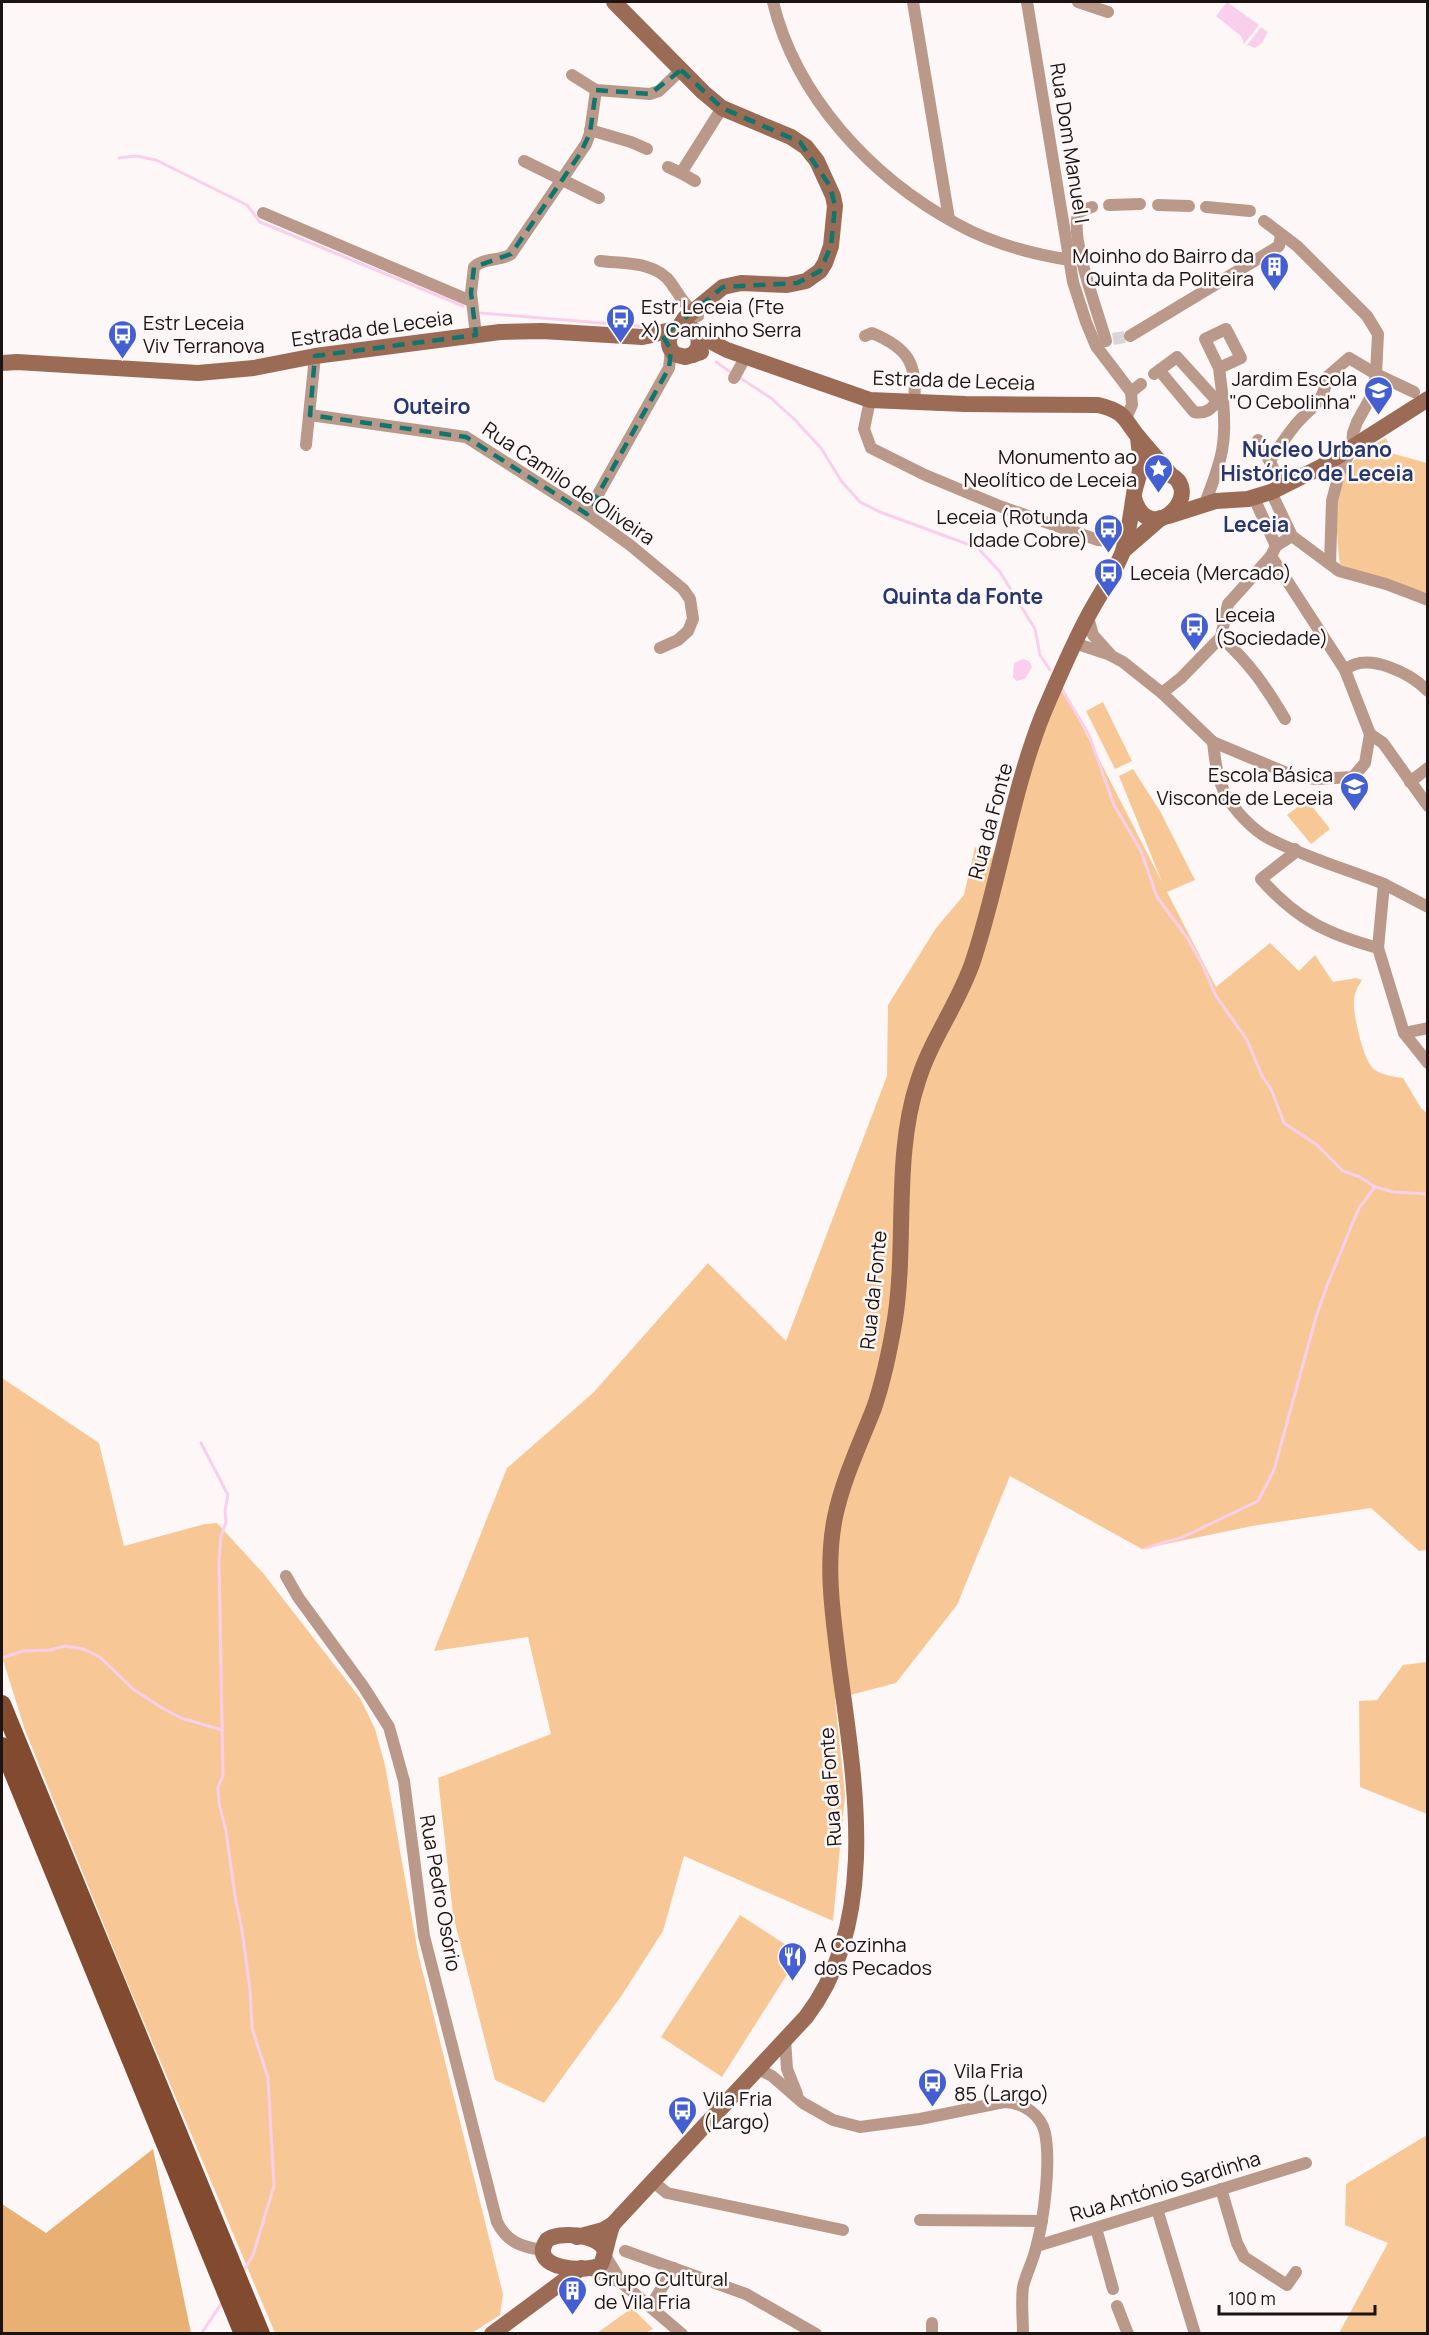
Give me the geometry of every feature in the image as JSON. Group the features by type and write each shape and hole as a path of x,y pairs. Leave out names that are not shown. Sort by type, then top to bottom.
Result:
{"main road":[{"path":"614,2 722,108 791,137 812,153 835,206 831,246 820,271 806,281 787,285 732,284 715,292 698,319 699,344 691,355"},
{"name":"Estrada de Leceia","path":"2,363 198,373 254,368 315,357 476,335 542,331 656,336 676,328 688,327 698,319 727,350 740,368 870,400 1098,405 1110,408 1126,418"},
{"path":"670,349 669,338 676,328"},
{"name":"Estrada de Leceia","path":"642,337 670,349 681,357 727,350"},
{"path":"1138,437 1140,466 1135,490 1140,511 1146,516 1165,517 1211,500 1251,498 1277,489 1321,467 1352,448 1421,395"},
{"path":"1126,418 1138,437 1174,478 1181,496 1175,511 1165,517"},
{"path":"1135,490 1148,473 1156,471 1174,478 1211,500"},
{"name":"Rua da Fonte","path":"613,2224 806,2017 825,1989 844,1943 855,1859 856,1814 832,1613 830,1560 834,1523 842,1489 880,1389 891,1342 899,1276 905,1150 910,1112 918,1081 931,1047 972,964 1028,758 1044,712 1074,643 1123,548 1135,490"},
{"name":"Rua da Fonte","path":"1123,548 1165,517"},
{"path":"2,1704 261,2334"},
{"path":"2,1746 243,2334"},
{"path":"577,2237 603,2230 613,2224"},
{"path":"492,2334 541,2296 585,2268 600,2264 613,2224"},
{"path":"541,2296 547,2278 545,2243 554,2236 596,2239 604,2252"},
{"path":"545,2256 553,2265 585,2268"}],"street":[{"path":"773,2 778,22 796,63 828,114 847,138 891,180 949,219 997,242 1050,257 1070,260"},
{"path":"913,2 949,219"},
{"name":"Rua Dom Manuel I","path":"1027,2 1073,282 1086,322 1105,342 1136,388 1126,418"},
{"path":"1078,2 1108,12"},
{"path":"572,75 596,90 650,94 659,91 681,70"},
{"path":"476,335 471,301 471,280 474,267 482,261 498,260 511,254 580,154 590,130 596,90"},
{"path":"681,173 722,108"},
{"path":"590,130 647,149"},
{"path":"524,161 599,198"},
{"path":"668,166 695,181"},
{"path":"1109,205 1140,204"},
{"path":"1158,205 1189,206"},
{"path":"1092,207 1079,212 1078,228 1086,281 1105,342"},
{"path":"1206,207 1250,211"},
{"path":"263,213 471,301"},
{"path":"1264,222 1297,246 1367,316 1378,334 1376,374 1372,395 1353,433 1352,448 1339,474 1332,501 1330,564"},
{"path":"1130,336 1279,246 1281,235"},
{"path":"600,261 658,270 698,319"},
{"path":"865,336 872,333 887,339 902,350 912,363 915,376 914,402"},
{"path":"587,514 665,375 670,349"},
{"path":"665,375 691,355"},
{"path":"306,445 315,357"},
{"path":"1177,357 1220,401 1203,414 1194,412 1157,372 1177,357"},
{"path":"1270,459 1295,425 1313,410 1326,391 1327,377 1349,358 1376,374 1421,395"},
{"path":"1211,500 1226,438 1220,401 1219,368"},
{"path":"870,400 864,429 871,448 925,475 1002,507 1096,539 1109,541 1123,548"},
{"name":"Rua Camilo de Oliveira","path":"310,415 466,437 587,514 630,544 683,589 690,599 693,619 688,632 678,640 660,648"},
{"path":"1258,440 1270,459 1292,536 1340,571 1386,584 1428,600"},
{"path":"1074,643 1110,655 1131,668 1162,693 1213,742 1294,776 1316,779 1346,778 1358,773 1365,764 1370,734 1345,670 1274,551 1251,498"},
{"path":"1162,693 1181,678 1221,637 1228,604 1274,551 1292,536"},
{"path":"1088,617 1093,635 1110,655"},
{"path":"1221,637 1246,661 1266,686 1285,719"},
{"path":"1345,670 1357,663 1375,662 1419,682 1428,691"},
{"path":"1370,734 1383,743 1428,806"},
{"path":"1213,742 1220,781 1233,806 1261,833 1384,884 1428,907"},
{"path":"1410,782 1428,768"},
{"path":"1295,849 1293,854 1261,879 1274,894 1302,918 1342,938 1378,948"},
{"path":"1384,884 1378,948 1404,1033 1428,1063"},
{"path":"1404,1033 1428,1028"},
{"name":"Rua Pedro Osório","path":"286,1576 298,1597 363,1686 389,1727 404,1781 424,1936 498,2222 503,2233 517,2244 545,2256"},
{"path":"785,2038 787,2069 793,2088 803,2103"},
{"path":"758,2069 772,2076 803,2103 833,2120 860,2127 1016,2102 1034,2113 1045,2131 1047,2161 1037,2246 1023,2289 1023,2334"},
{"name":"Rua António Sardinha","path":"1037,2246 1306,2163"},
{"path":"652,2181 667,2193 843,2230"},
{"path":"1221,2189 1237,2242 1244,2257 1287,2285 1296,2272"},
{"path":"1157,2209 1195,2334"},
{"path":"920,2220 1041,2221"},
{"path":"1096,2228 1113,2289"},
{"path":"626,2251 746,2294 816,2334"},
{"path":"604,2252 622,2283"},
{"path":"585,2268 622,2283 682,2334"},
{"path":"650,2307 674,2268"},
{"path":"1117,2306 1128,2334"}],"highlighted area":[{"path":"681,70 722,108 800,142 830,186 835,206 831,246 820,271 797,283 723,287 663,336 671,350 669,368 587,514 466,437 310,415 315,356 476,335 471,293 474,267 511,254 580,154 590,133 596,90 650,94"}],"shaded area":[{"path":"1227,2 1259,25 1244,44 1241,36 1216,16"},
{"path":"1261,27 1268,32 1262,43 1255,48 1247,45"},
{"path":"1386,438 1391,453 1427,463 1427,593 1340,566 1337,506 1344,477 1351,464 1361,453"},
{"path":"1023,659 1029,661 1032,667 1025,679 1016,681 1013,677 1014,663"},
{"path":"1060,683 1162,882 1119,776 1133,769 1160,811 1195,880 1167,892 1216,987 1270,943 1299,971 1315,955 1333,982 1356,978 1362,980 1355,993 1354,1007 1358,1031 1367,1059 1378,1072 1403,1078 1421,1108 1427,1113 1427,1550 1419,1551 1371,1508 1252,1526 1142,1549 1010,1476 957,1605 896,1683 835,1699 845,1795 833,1921 684,1856 663,1931 622,1995 544,2103 495,2080 453,1915 438,1778 551,1734 528,1637 434,1651 507,1468 593,1393 708,1263 786,1341 887,1076 888,1005 936,928 964,895 975,847 991,859"},
{"path":"1103,702 1132,761 1115,769 1086,711"},
{"path":"1307,800 1330,829 1311,844 1287,815"},
{"path":"2,1378 99,1443 124,1546 205,1524 217,1523 263,1573 360,1698 375,1729 385,1765 418,1953 503,2294 500,2315 472,2333 275,2333 127,1982 25,1730 2,1657"},
{"path":"1428,1662 1427,1814 1360,1787 1359,1701 1377,1700 1403,1665"},
{"path":"740,1915 800,1954 722,2077 661,2037"},
{"path":"1427,2135 1427,2333 1339,2333 1388,2243 1345,2225 1346,2184"},
{"path":"153,2149 191,2333 2,2333 2,2204 46,2233"},
{"path":"632,2308 653,2329 645,2333 597,2333"}],"waterway":[{"path":"119,158 136,156 156,160 247,205 260,222 463,306"},
{"path":"481,313 649,327"},
{"path":"716,362 732,373"},
{"path":"737,376 771,398 795,420 821,448 842,482 860,502 880,512 978,548 1000,572 1035,629 1040,655 1050,670"},
{"path":"1063,691 1089,735 1114,805 1141,851 1157,897 1186,936 1216,996 1247,1040 1262,1076 1271,1089 1284,1123 1317,1145 1343,1171 1360,1177 1375,1187 1394,1192 1428,1194"},
{"path":"1146,1548 1183,1537 1258,1501 1274,1470 1316,1317 1328,1283 1359,1208 1375,1187"},
{"path":"201,1443 228,1495 219,1561 223,1776 218,1787 219,1803 226,1831 242,1930 250,1989 252,2028 268,2078 274,2186 253,2255 243,2272"},
{"path":"2,1658 23,1651 50,1650 65,1646 83,1649 100,1657 133,1689 162,1708 181,1718 222,1730"},
{"path":"201,2334 223,2301"}],"tunnel":[{"path":"1113,339 1130,336"}],"place":[{"name":"Moinho do Bairro da Quinta da Politeira","path":"1275,292"},
{"name":"Estr Leceia (Fte X) Caminho Serra","path":"620,344"},
{"name":"Estr Leceia Viv Terranova","path":"122,360"},
{"name":"Jardim Escola \"O Cebolinha\"","path":"1378,416"},
{"name":"Monumento ao Neolítico de Leceia","path":"1158,494"},
{"name":"Leceia (Rotunda Idade Cobre)","path":"1109,554"},
{"name":"Leceia (Mercado)","path":"1109,598"},
{"name":"Leceia (Sociedade)","path":"1194,652"},
{"name":"Escola Básica Visconde de Leceia","path":"1354,812"},
{"name":"A Cozinha dos Pecados","path":"793,1982"},
{"name":"Vila Fria 85 (Largo)","path":"933,2108"},
{"name":"Vila Fria (Largo)","path":"682,2136"},
{"name":"Grupo Cultural de Vila Fria","path":"573,2316"}],"district":[{"name":"Outeiro","path":"432,406"},
{"name":"Núcleo Urbano Histórico de Leceia","path":"1317,461"},
{"name":"Leceia","path":"1256,524"},
{"name":"Quinta da Fonte","path":"963,596"}]}
